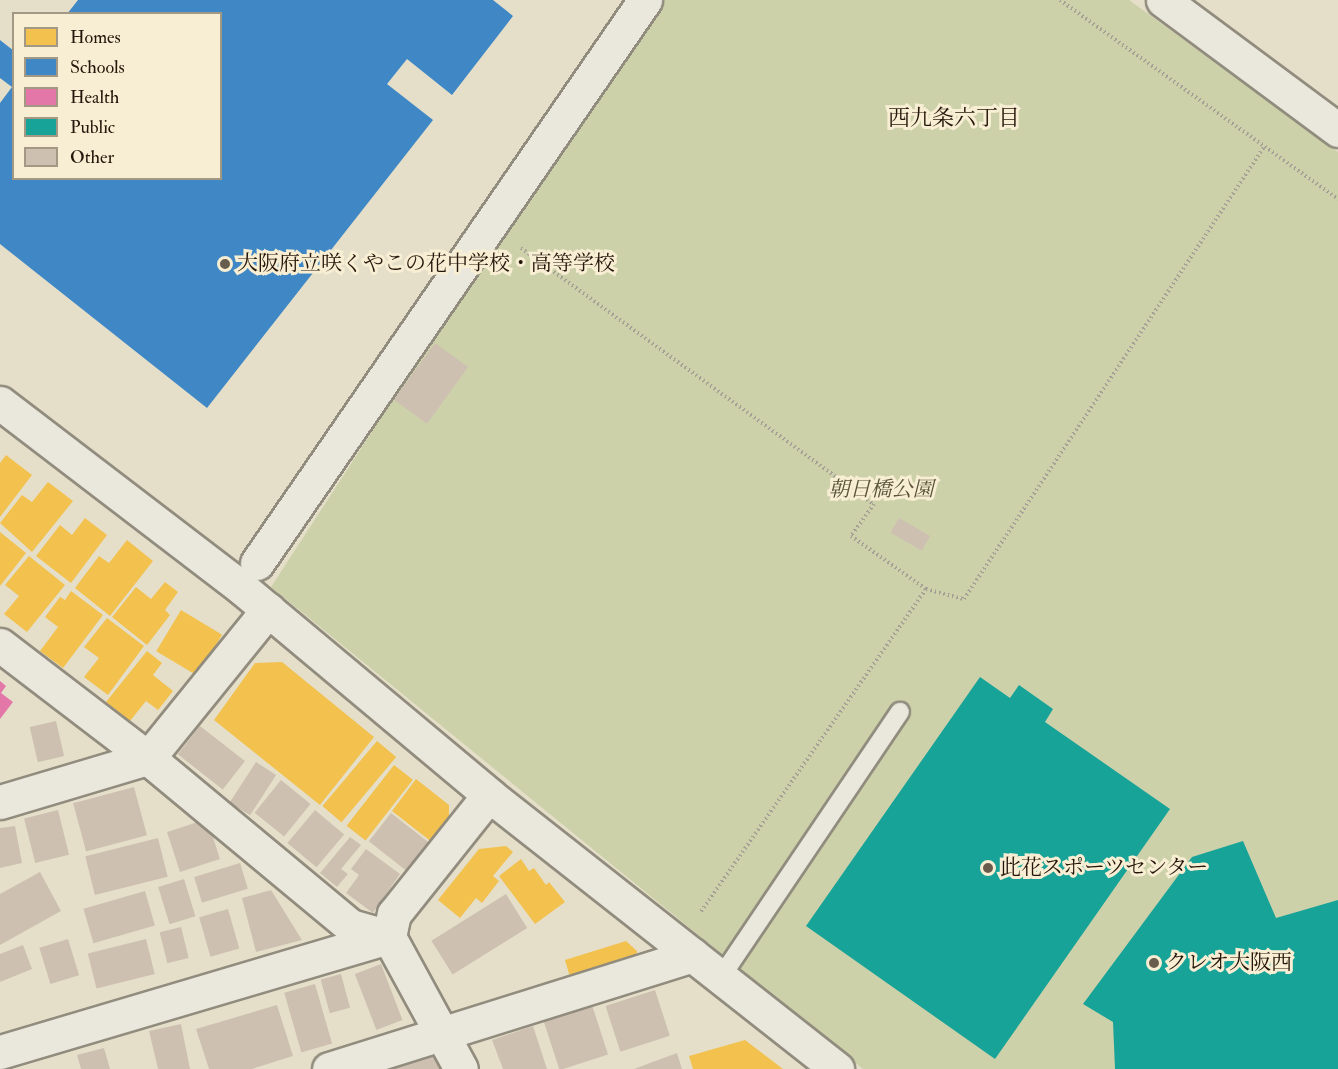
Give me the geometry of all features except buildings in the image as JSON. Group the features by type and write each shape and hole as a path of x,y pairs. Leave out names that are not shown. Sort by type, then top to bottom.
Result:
{"street":[{"path":"257,563 645,0"},
{"path":"1163,0 1338,130"},
{"path":"0,403 268,610 489,795 837,1069"},
{"path":"0,802 148,758 268,610"},
{"path":"0,645 148,758 350,926 389,937"},
{"path":"461,1069 389,937 394,914 489,795"},
{"path":"15,1069 0,1053 389,937"},
{"path":"329,1069 442,1035 686,949"}],"lane":[{"path":"721,977 900,712"}],"path":[{"path":"1060,0 1338,199"},
{"path":"515,244 874,504 851,537 926,589 964,599 1264,147"},
{"path":"686,949 926,589"}],"green space":[{"name":"朝日橋公園","path":"657,0 1129,0 1338,152 1338,1069 863,1069 271,587 560,142"}],"place":[{"name":"大阪府立咲くやこの花中学校・高等学校","path":"225,264"},
{"name":"此花スポーツセンター","path":"988,868"},
{"name":"クレオ大阪西","path":"1154,963"}],"district":[{"name":"西九条六丁目","path":"954,119"}]}
